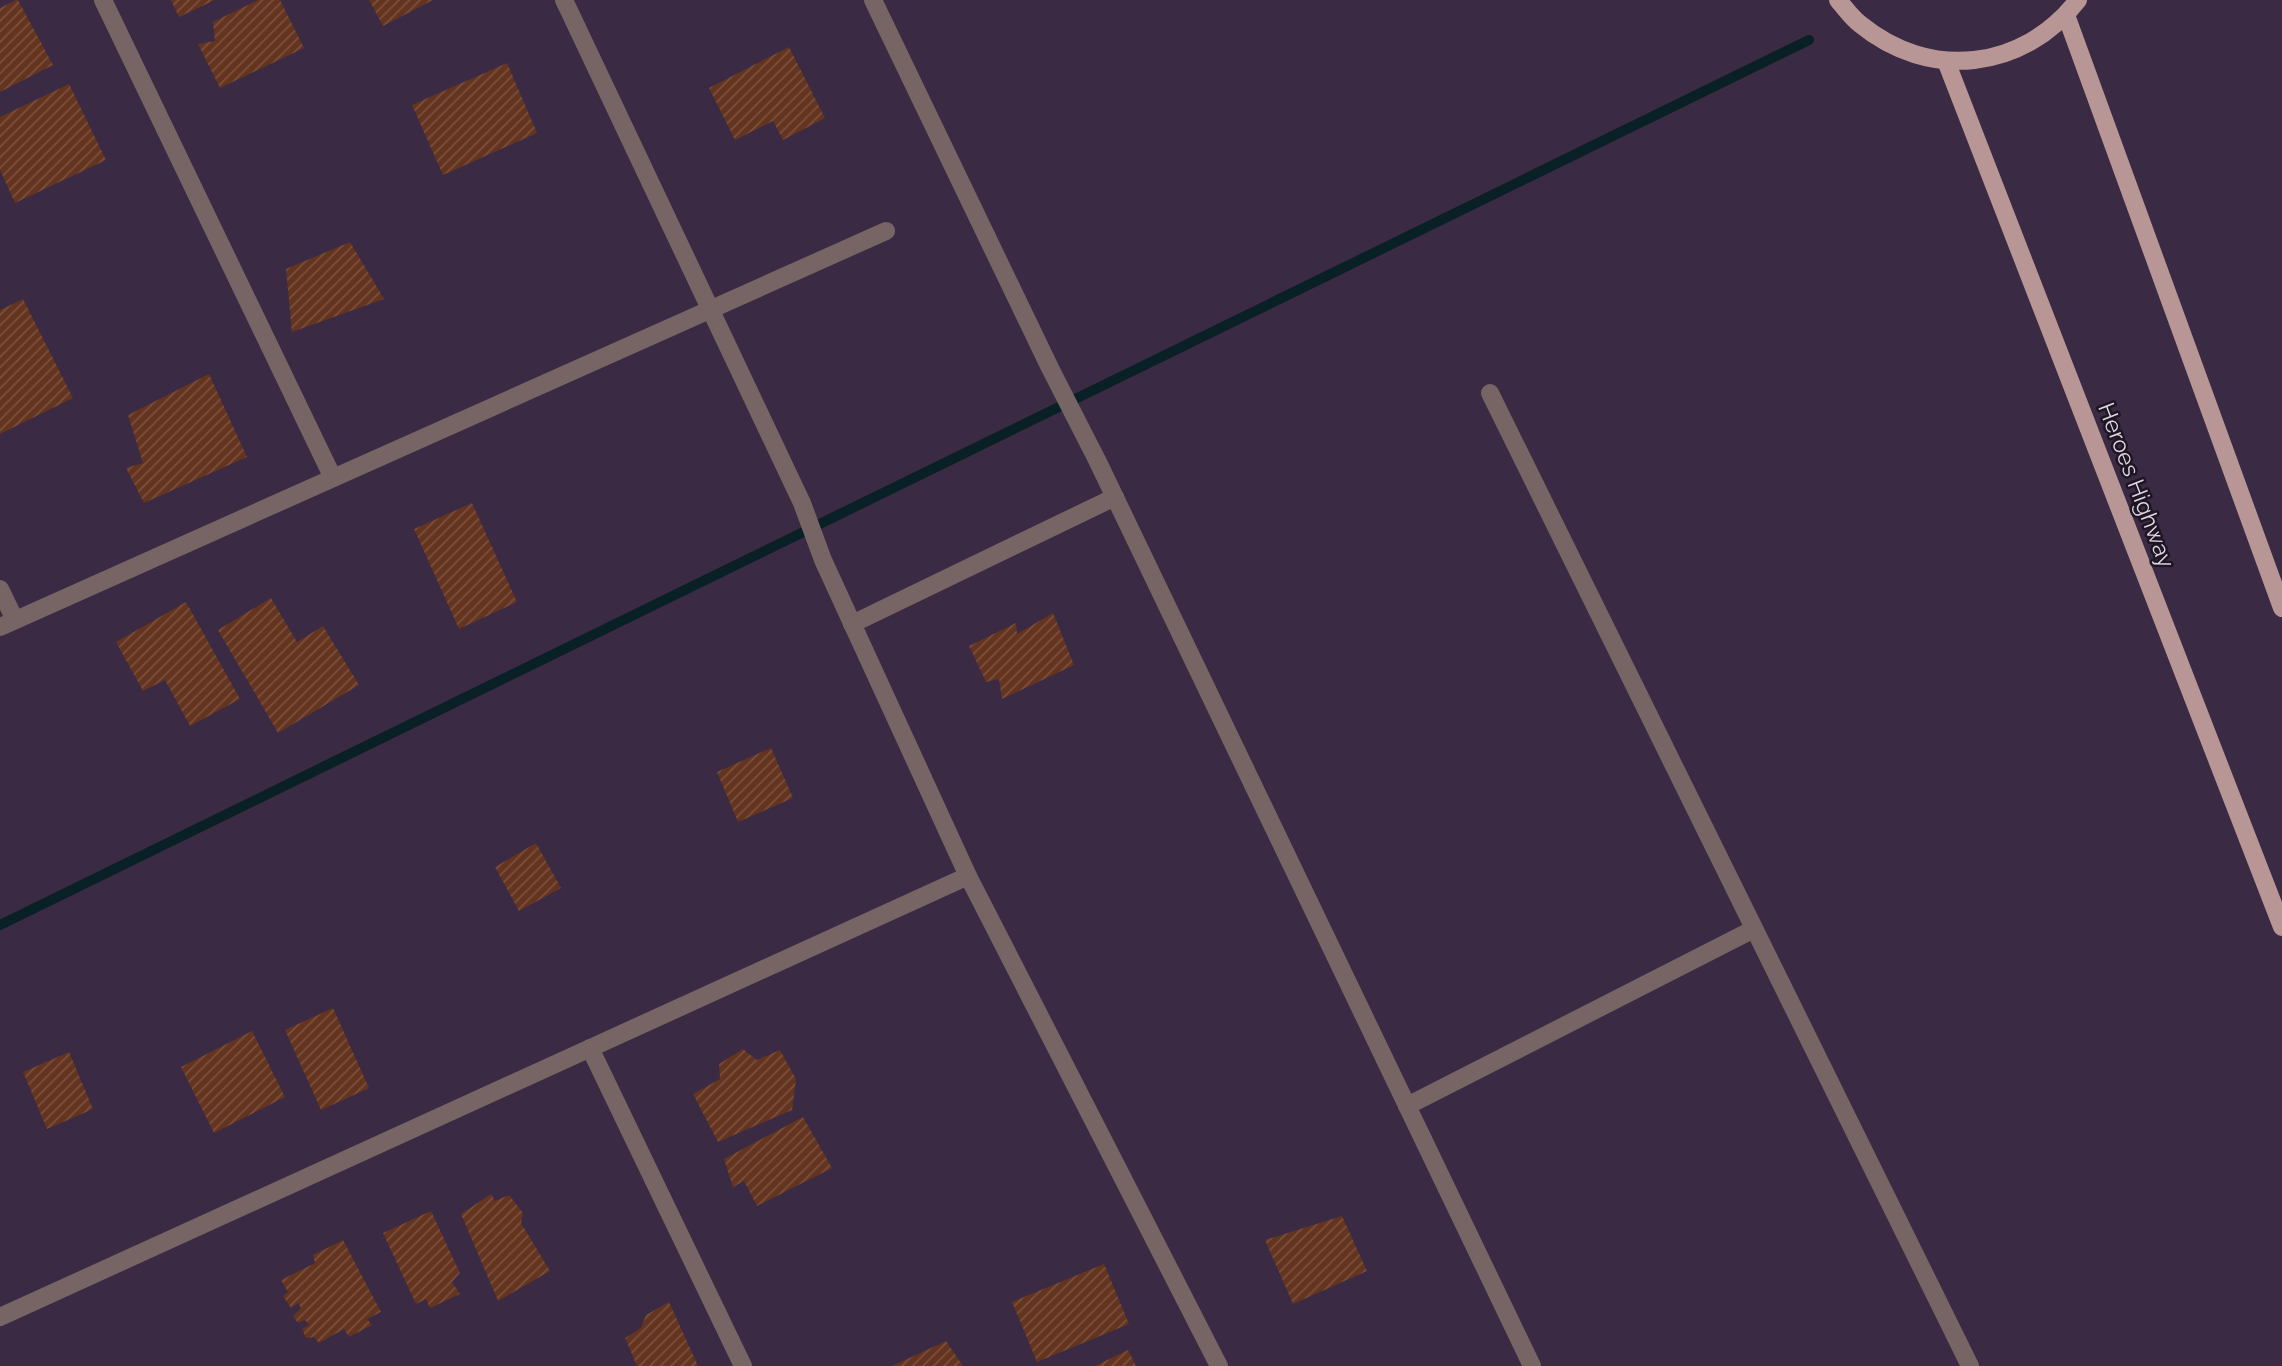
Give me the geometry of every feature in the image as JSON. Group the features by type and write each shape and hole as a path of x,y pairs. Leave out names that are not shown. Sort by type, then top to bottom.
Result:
{"main road":[{"path":"1838,0 1857,23 1884,42 1914,55 1946,61 1980,60 2012,52 2041,37 2066,15 2078,0"},
{"path":"2066,15 2282,608"},
{"name":"Heroes Highway","path":"1946,61 2282,927"}],"street":[{"path":"103,0 332,478"},
{"path":"564,0 802,502 823,560 968,876 1219,1366"},
{"path":"873,0 1532,1366"},
{"path":"0,589 8,624 886,231"},
{"path":"1490,393 1970,1366"},
{"path":"852,624 1115,497"},
{"path":"0,1317 968,876"},
{"path":"1407,1105 1754,929"},
{"path":"590,1048 743,1366"}],"building":[{"path":"16,0 53,65 0,92 0,8"},
{"path":"171,0 215,0 179,17"},
{"path":"258,0 280,0 304,48 220,88 198,44 215,41 213,22"},
{"path":"369,0 433,0 383,26"},
{"path":"789,47 825,118 783,140 773,121 735,140 709,88"},
{"path":"507,63 537,133 443,175 412,105"},
{"path":"69,84 106,160 15,203 0,170 0,117"},
{"path":"350,242 384,299 292,332 286,269"},
{"path":"23,299 73,398 0,434 0,310"},
{"path":"209,374 247,457 144,503 126,468 143,463 128,415"},
{"path":"472,503 517,602 459,629 414,529"},
{"path":"271,598 297,642 323,626 359,685 278,733 218,630"},
{"path":"186,602 240,699 190,726 165,680 143,691 116,642"},
{"path":"1053,613 1074,665 1002,699 999,679 986,682 969,646 1016,623 1017,634"},
{"path":"771,748 793,798 738,822 717,772"},
{"path":"536,843 561,888 519,911 495,867"},
{"path":"333,1008 369,1088 321,1110 285,1030"},
{"path":"252,1031 285,1097 214,1133 181,1067"},
{"path":"743,1049 757,1060 780,1050 796,1079 792,1110 718,1142 693,1094 720,1079 719,1064"},
{"path":"69,1052 93,1109 47,1129 23,1072"},
{"path":"803,1117 832,1168 757,1206 744,1181 733,1187 724,1159"},
{"path":"491,1194 495,1201 509,1195 523,1213 521,1223 550,1271 498,1301 461,1214"},
{"path":"431,1211 460,1273 452,1282 460,1294 430,1308 426,1299 416,1304 383,1233"},
{"path":"1342,1216 1367,1271 1293,1304 1265,1240"},
{"path":"343,1240 381,1312 367,1319 372,1325 349,1337 344,1329 319,1343 314,1337 306,1338 302,1329 309,1325 305,1320 298,1323 293,1316 301,1308 298,1303 291,1308 283,1296 288,1292 281,1280 315,1263 313,1255"},
{"path":"1104,1264 1129,1324 1037,1362 1012,1302"},
{"path":"669,1302 698,1366 637,1366 625,1338 641,1328 646,1315"},
{"path":"946,1341 963,1366 892,1366"},
{"path":"1128,1350 1136,1366 1095,1366"}],"waterway":[{"path":"0,925 1809,40"}]}
